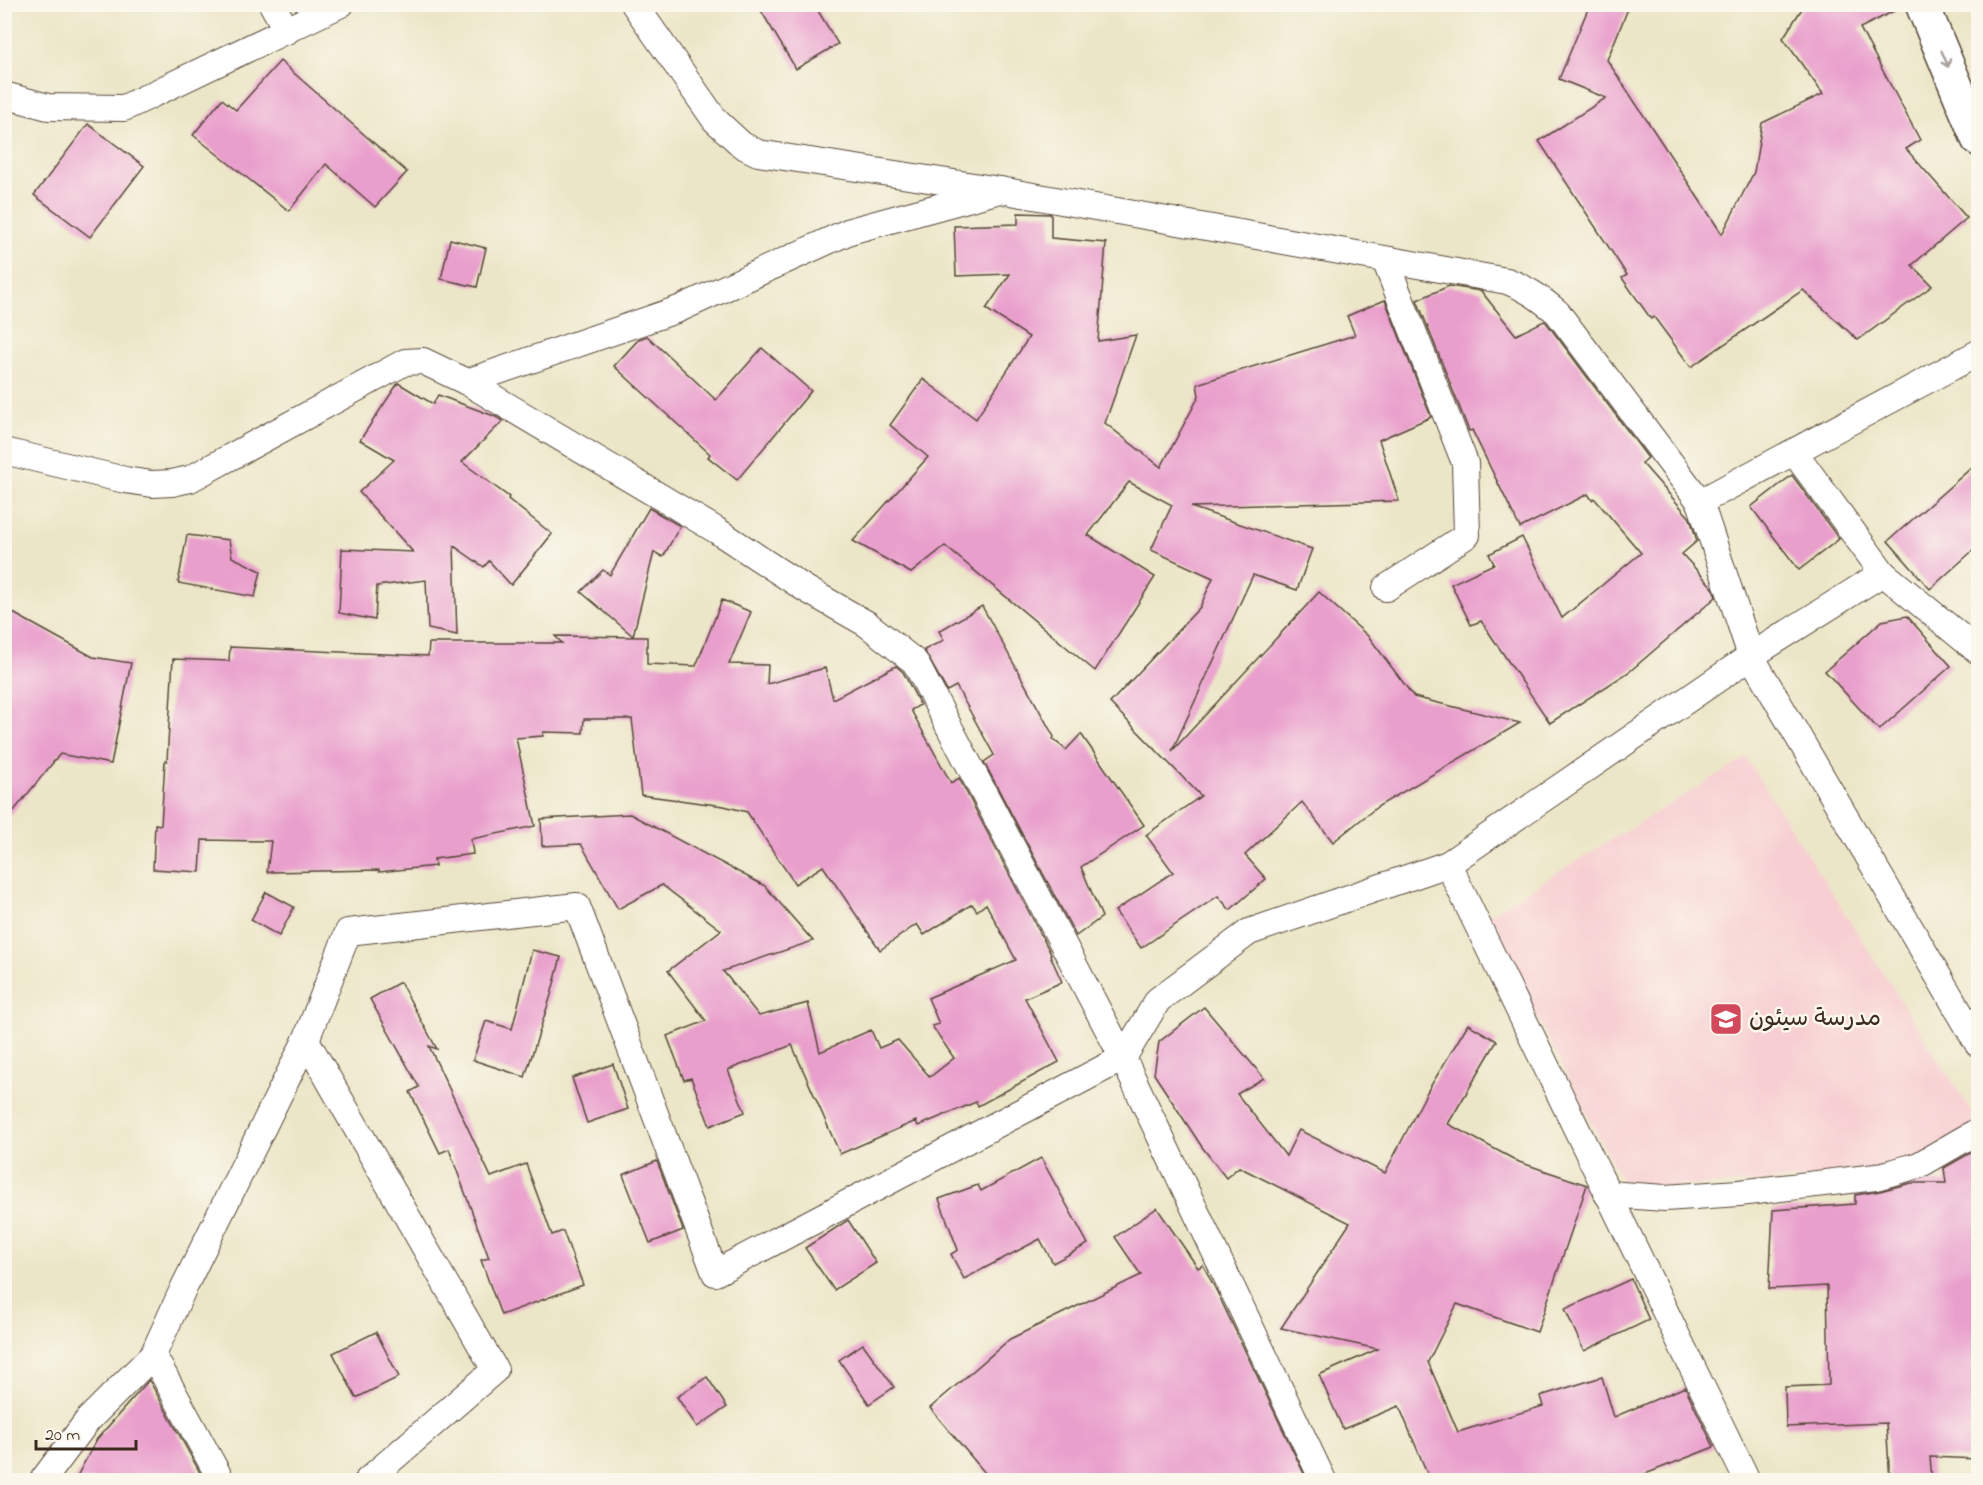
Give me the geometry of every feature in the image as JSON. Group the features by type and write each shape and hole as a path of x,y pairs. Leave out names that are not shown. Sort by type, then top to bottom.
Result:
{"main road":[{"path":"1923,4 1978,139"}],"street":[{"path":"272,4 287,31"},
{"path":"4,95 48,107 124,108 341,4"},
{"path":"634,4 715,120 742,145 758,153 1000,190 1507,281 1524,287 1538,296 1557,312 1700,502 1750,656 1978,1044"},
{"path":"467,382 679,309 850,231 1000,190"},
{"path":"1385,260 1465,463 1467,535 1386,588"},
{"path":"1700,502 1978,353"},
{"path":"4,451 125,480 152,484 172,483 190,479 405,362 423,361 467,382 716,530 804,588 867,624 915,662 1123,1058 1323,1480"},
{"path":"1794,452 1883,573 1978,651"},
{"path":"43,1480 88,1420 153,1355 184,1287 306,1040 348,932 577,906 715,1273 1123,1058 1158,1000 1249,932 1448,864 1750,656 1883,573"},
{"path":"1448,864 1747,1480"},
{"path":"306,1040 495,1370 368,1480"},
{"path":"1607,1194 1675,1197 1739,1193 1876,1177 1918,1165 1978,1131"},
{"path":"153,1355 221,1480"}],"shaded area":[{"name":"مدرسة سيئون","path":"1746,758 1978,1122 1978,1138 1868,1175 1626,1190 1485,917"}],"building":[{"path":"757,4 814,4 838,44 796,69"},
{"path":"1590,4 1630,4 1607,60 1722,234 1754,172 1762,123 1823,94 1783,38 1805,4 1904,4 1860,28 1920,140 1906,149 1967,218 1912,265 1932,286 1858,340 1803,290 1691,367 1654,317 1651,319 1622,278 1627,275 1539,141 1606,98 1559,79"},
{"path":"280,61 407,172 375,207 326,164 289,211 193,135 222,99 236,110"},
{"path":"88,124 144,166 90,237 34,195"},
{"path":"1018,213 1051,214 1051,238 1106,243 1098,341 1136,335 1105,423 1161,467 1199,396 1197,384 1355,335 1347,316 1385,300 1431,417 1379,440 1399,501 1191,507 1312,549 1297,590 1253,575 1172,751 1319,592 1369,637 1414,697 1520,723 1377,807 1333,842 1302,802 1245,855 1266,879 1230,910 1218,896 1141,948 1115,911 1173,872 1146,835 1201,796 1110,703 1200,607 1213,578 1151,550 1172,505 1129,482 1088,535 1155,577 1095,671 945,546 911,573 853,541 928,457 890,425 923,379 976,419 1029,337 986,309 1010,274 956,276 954,226 1018,224"},
{"path":"450,239 486,248 477,287 441,279"},
{"path":"1449,286 1481,291 1516,335 1546,322 1648,458 1642,463 1690,518 1697,541 1682,554 1713,588 1716,597 1629,672 1550,723 1481,621 1471,625 1451,584 1494,564 1489,554 1522,537 1562,618 1641,553 1588,494 1520,528 1472,430 1469,431 1417,300"},
{"path":"647,336 716,400 762,348 811,391 737,480 708,457 710,454 614,366 639,339"},
{"path":"398,383 433,404 438,395 503,421 462,462 509,497 508,499 552,534 511,585 489,561 484,567 454,546 457,635 428,629 426,580 377,586 375,620 339,613 342,549 413,552 359,492 394,460 360,440"},
{"path":"1978,462 1978,546 1930,589 1888,541"},
{"path":"1792,475 1839,539 1799,570 1751,507"},
{"path":"649,508 680,526 663,557 654,552 633,636 581,592 603,570 610,575"},
{"path":"187,535 229,540 232,557 261,571 255,597 178,583"},
{"path":"722,600 751,612 729,664 768,665 767,684 825,668 833,699 896,666 903,672 920,705 911,710 951,783 959,778 1051,954 1062,982 1025,998 1059,1062 978,1106 976,1102 918,1126 916,1121 840,1154 792,1045 728,1070 745,1112 710,1126 691,1078 684,1080 667,1036 706,1021 668,971 721,930 662,885 618,909 581,844 542,846 541,819 630,814 765,886 813,941 723,971 759,1016 808,1003 820,1052 871,1030 879,1048 898,1040 930,1077 954,1058 932,1026 939,1024 928,998 1016,960 986,904 977,911 972,904 924,935 917,924 880,950 823,866 795,884 747,812 724,806 641,795 632,719 584,719 583,733 543,732 543,736 516,738 535,826 471,839 473,854 434,859 435,866 379,872 379,870 267,872 271,841 202,840 200,872 153,869 155,824 161,825 173,659 229,661 230,647 428,656 429,643 562,643 555,636 647,637 647,664 696,666"},
{"path":"982,606 1054,737 1053,739 1066,750 1081,734 1144,825 1081,867 1102,917 1076,936 984,762 994,755 956,686 947,691 924,650 944,640 939,631"},
{"path":"4,608 93,657 131,663 111,764 60,754 4,823"},
{"path":"1907,616 1951,666 1879,730 1825,671 1882,621"},
{"path":"266,892 294,907 279,936 251,920"},
{"path":"532,950 561,957 525,1077 473,1060 486,1021 512,1029"},
{"path":"400,982 437,1049 429,1046 491,1177 526,1164 552,1235 563,1231 583,1285 501,1315 481,1260 489,1258 449,1149 440,1153 410,1092 419,1087 370,999"},
{"path":"1204,1007 1264,1078 1237,1094 1286,1156 1299,1130 1385,1173 1427,1092 1468,1024 1497,1041 1448,1124 1519,1162 1587,1185 1537,1332 1457,1304 1428,1362 1458,1432 1543,1406 1540,1396 1602,1377 1614,1417 1685,1387 1714,1447 1630,1480 1430,1480 1399,1406 1343,1429 1319,1375 1378,1349 1281,1328 1350,1223 1239,1167 1226,1178 1202,1147 1154,1074 1159,1042"},
{"path":"613,1064 628,1109 587,1123 572,1078"},
{"path":"1978,1150 1978,1459 1930,1457 1932,1480 1890,1480 1886,1423 1786,1427 1785,1387 1829,1385 1827,1286 1769,1289 1773,1210 1855,1204 1855,1195 1911,1183 1946,1183 1944,1168"},
{"path":"1041,1158 1088,1244 1053,1263 1040,1239 964,1279 951,1254 958,1250 939,1199 978,1185 981,1191"},
{"path":"657,1161 683,1230 650,1243 623,1175"},
{"path":"1157,1208 1198,1268 1203,1265 1307,1480 991,1480 930,1408 1010,1339 1141,1275 1115,1237"},
{"path":"848,1220 876,1263 834,1290 805,1248"},
{"path":"1631,1279 1649,1320 1584,1351 1565,1309"},
{"path":"376,1332 399,1377 356,1398 333,1353"},
{"path":"863,1344 894,1387 869,1404 839,1360"},
{"path":"707,1377 727,1407 697,1427 677,1397"},
{"path":"149,1380 204,1480 75,1480 97,1439"}],"place":[{"name":"مدرسة سيئون","path":"1726,1019"}]}
